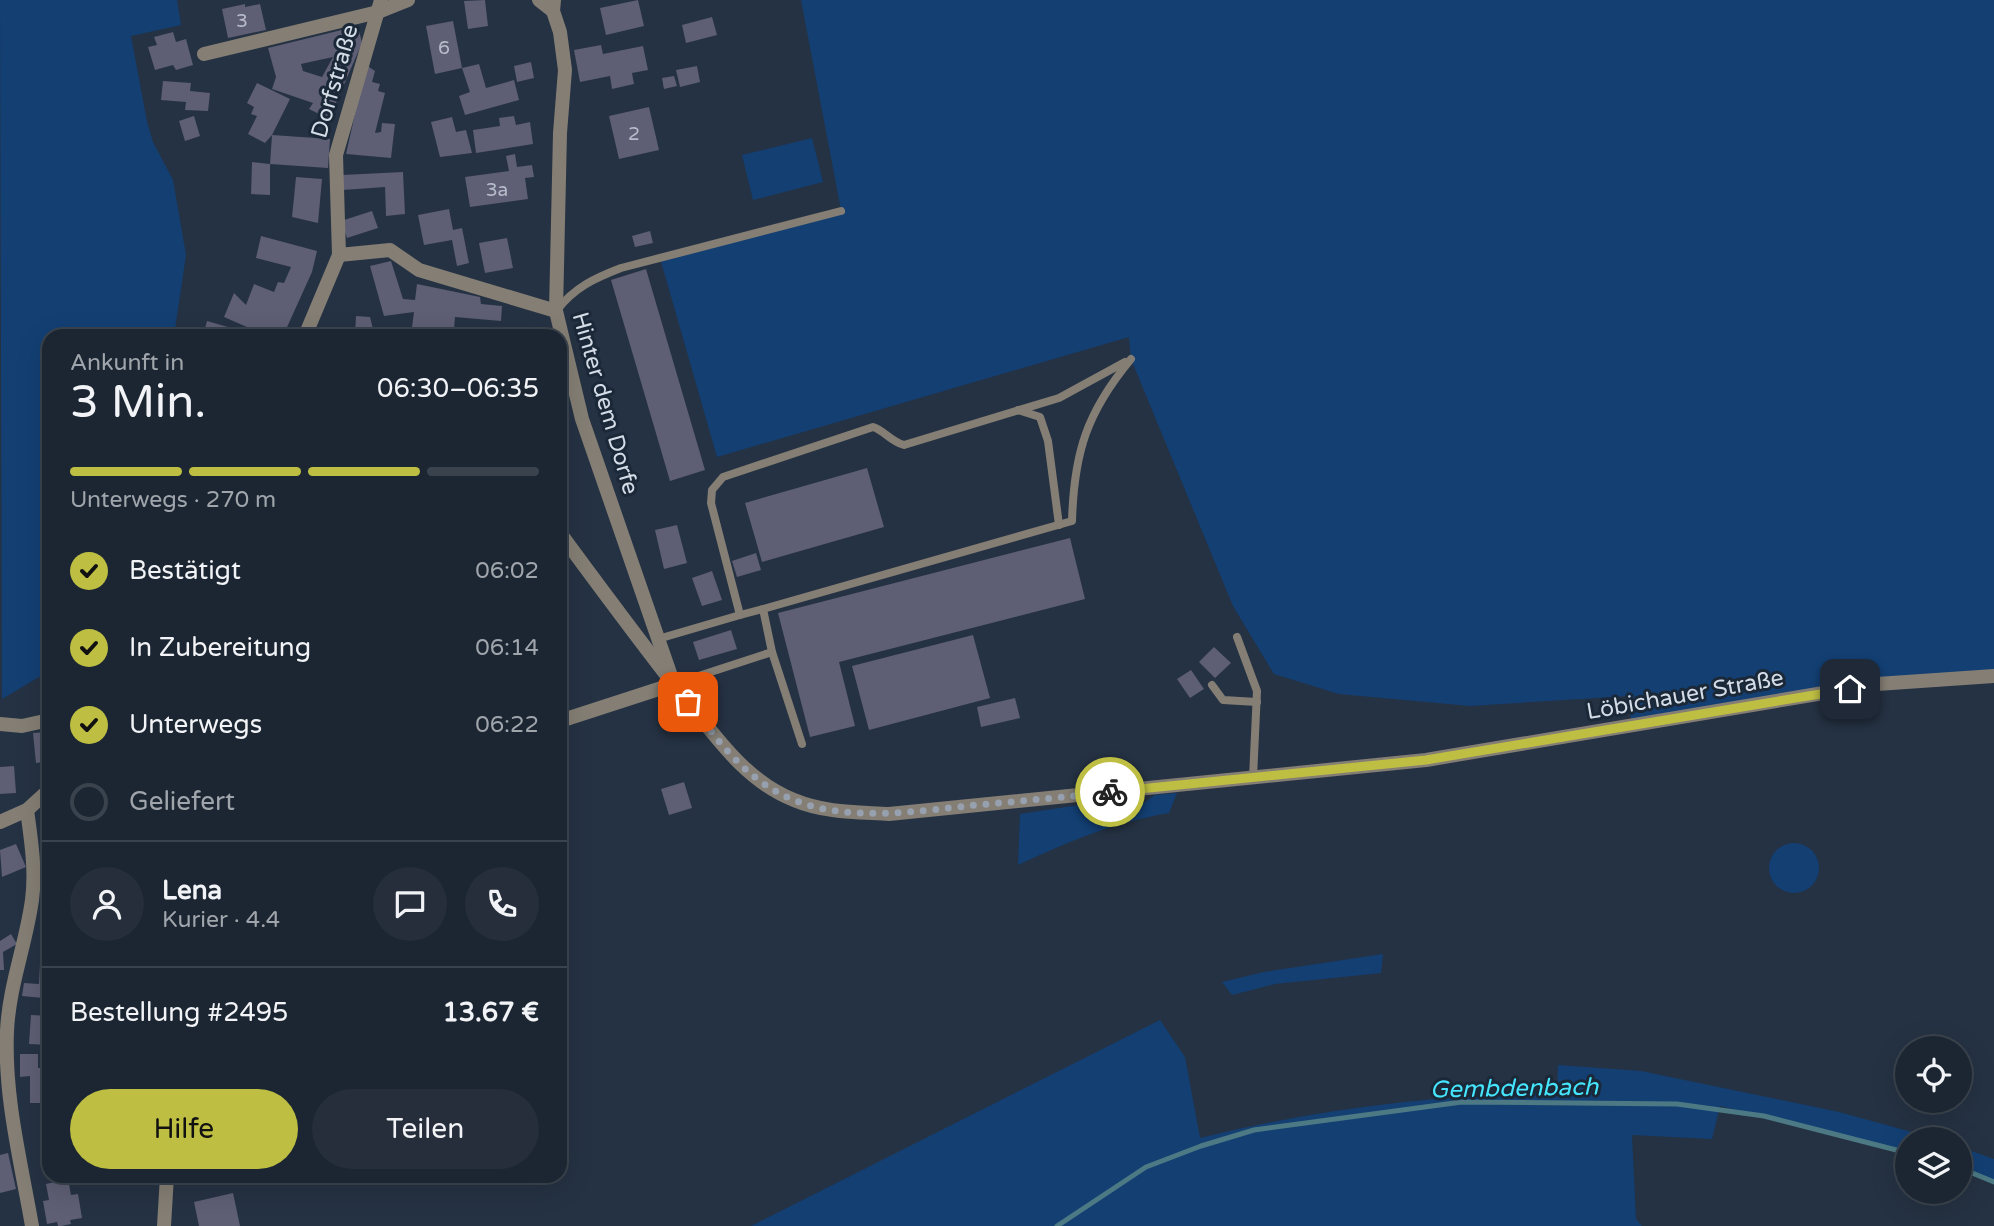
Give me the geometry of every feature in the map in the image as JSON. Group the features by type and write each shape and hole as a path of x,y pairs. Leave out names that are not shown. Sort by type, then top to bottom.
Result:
{"street":[{"path":"204,54 408,0"},
{"path":"539,0 554,5"},
{"name":"Hinter dem Dorfe","path":"554,5 565,69 560,133 556,312 560,329"},
{"name":"Dorfstraße","path":"308,329 339,255 336,155 379,6"},
{"path":"339,255 390,250 419,270 556,312"},
{"name":"Hinter dem Dorfe","path":"567,357 582,419 674,684"},
{"name":"Löbichauer Straße","path":"567,542 732,757 761,782 794,800 831,811 889,814 1426,760 1877,684 1994,676"},
{"path":"567,719 674,684"},
{"path":"0,723 22,726 42,722"},
{"path":"0,822 27,810 42,796"},
{"path":"27,810 32,849 32,900 15,970 7,1030 9,1102 32,1226"},
{"path":"164,1226 167,1183"}],"lane":[{"path":"556,312 569,294 588,281 621,268 841,211"},
{"path":"658,639 1072,521 1073,473 1088,427 1110,384 1131,359 1089,384 1018,410 904,445 890,440 881,429 873,427 723,477 712,490 711,503 740,615"},
{"path":"1018,410 1040,417 1048,441 1059,524"},
{"path":"763,609 772,652 802,744"},
{"path":"1237,637 1257,691 1253,778"},
{"path":"674,684 772,652"},
{"path":"1212,685 1223,700 1257,702"}],"shaded area":[{"path":"0,0 177,0 181,25 131,36 147,122 153,142 173,180 186,255 175,329 42,329 42,675 2,699"},
{"path":"801,0 1994,0 1994,676 1877,684 1632,726 1628,696 1470,706 1339,694 1274,674 1233,606 1131,359 1129,337 717,457 660,258 841,210"},
{"path":"812,138 823,182 753,200 742,155"},
{"path":"1177,793 1169,813 1092,834 1018,865 1020,814 1079,805 1109,809 1142,804 1155,795"},
{"path":"1794,843 1811,851 1819,868 1811,885 1794,893 1777,885 1769,868 1777,851"},
{"path":"1383,954 1381,973 1275,984 1232,995 1222,982 1264,972"},
{"path":"1160,1020 1185,1057 1200,1138 1288,1119 1377,1105 1467,1096 1557,1092 1558,1065 1641,1071 1839,1112 1895,1127 1895,1150 1720,1106 1712,1139 1632,1135 1636,1219 1642,1226 751,1226"},
{"path":"1972,1151 1994,1159 1994,1182 1972,1173"}],"building":[{"path":"485,0 488,26 468,29 464,1"},
{"path":"638,0 644,26 606,35 600,8"},
{"path":"245,4 245,7 260,4 266,30 228,38 222,9"},
{"path":"712,17 717,35 686,43 682,25"},
{"path":"453,21 462,68 435,74 426,26"},
{"path":"358,26 362,43 329,119 309,109 313,103 272,89 276,77 268,48","holes":["333,57 322,77 303,71 301,64"]},
{"path":"173,32 176,42 186,39 193,65 176,70 173,65 155,70 148,47 157,45 154,37"},
{"path":"601,45 603,54 643,46 648,70 632,73 634,84 612,89 610,76 580,82 574,50"},
{"path":"531,62 534,78 517,82 514,66"},
{"path":"479,64 486,88 514,80 519,100 465,115 459,96 470,92 462,68"},
{"path":"366,65 375,71 372,82 380,84 378,91 385,93 375,133 381,132 382,123 395,124 391,158 346,154"},
{"path":"697,66 700,82 680,87 676,70"},
{"path":"674,76 677,86 664,89 662,78"},
{"path":"163,81 191,83 190,91 210,93 208,111 185,110 186,102 161,100"},
{"path":"257,83 290,99 272,135 265,143 248,134 257,116 251,114 254,107 247,103"},
{"path":"649,107 659,150 619,159 609,116"},
{"path":"194,116 200,136 185,141 179,121"},
{"path":"514,116 516,125 530,122 533,144 476,153 473,130 500,126 499,118"},
{"path":"452,117 456,132 466,130 472,153 440,157 431,122"},
{"path":"272,135 330,139 328,168 270,164"},
{"path":"515,154 517,167 532,165 534,177 525,178 528,199 470,207 465,177 509,171 506,156"},
{"path":"252,162 270,164 270,195 251,194"},
{"path":"403,172 405,214 386,216 385,187 343,190 342,175"},
{"path":"296,177 322,179 318,223 292,217"},
{"path":"449,209 453,230 462,228 469,263 457,266 452,240 424,245 418,215"},
{"path":"372,211 378,228 347,238 341,221"},
{"path":"650,231 653,243 635,247 632,236"},
{"path":"261,236 317,251 312,272 286,329 251,329 224,317 234,293 246,305 254,284 274,292 278,282 284,283 291,267 256,258"},
{"path":"507,238 513,268 485,273 479,243"},
{"path":"391,261 403,299 415,300 417,284 480,297 481,304 502,306 501,321 455,317 454,329 430,329 412,327 414,312 384,316 370,266"},
{"path":"646,269 705,470 670,481 611,280"},
{"path":"356,316 370,317 373,329 355,329"},
{"path":"207,321 235,329 205,329"},
{"path":"867,468 884,527 762,562 745,503"},
{"path":"677,525 687,563 664,569 655,530"},
{"path":"1070,538 1085,599 839,662 855,726 810,737 778,613"},
{"path":"756,553 761,570 737,577 732,561"},
{"path":"712,571 722,600 702,606 692,578"},
{"path":"731,630 737,649 699,660 693,642"},
{"path":"973,635 990,698 869,730 852,666"},
{"path":"1214,647 1231,663 1215,678 1199,662"},
{"path":"1191,670 1204,689 1190,698 1177,679"},
{"path":"1015,698 1020,718 981,727 977,707"},
{"path":"42,732 42,762 36,763 33,733"},
{"path":"14,766 16,793 0,794 0,767"},
{"path":"684,782 692,808 669,815 661,789"},
{"path":"16,844 26,867 2,877 0,850"},
{"path":"11,934 17,944 3,952 4,970 0,970 0,941"},
{"path":"42,964 42,998 22,996 24,983 39,984"},
{"path":"31,1015 42,1016 42,1045 29,1044"},
{"path":"20,1054 38,1054 38,1068 42,1068 42,1103 30,1103 30,1076 20,1077"},
{"path":"8,1153 16,1189 0,1193 0,1155"},
{"path":"69,1183 71,1195 78,1194 82,1218 70,1220 71,1224 61,1226 58,1226 57,1222 47,1224 43,1201 49,1200 46,1184"},
{"path":"233,1193 240,1226 199,1226 194,1202"}],"waterway":[{"name":"Gembdenbach","path":"1057,1226 1146,1167 1201,1146 1254,1130 1462,1102 1677,1104 1764,1116 1895,1150"},
{"name":"Gembdenbach","path":"1972,1173 1994,1182"}],"way so far":[{"path":"688,702 732,757 761,782 794,800 831,811 889,814 1110,792"}],"route":[{"path":"1110,792 1426,760 1850,689"}]}
